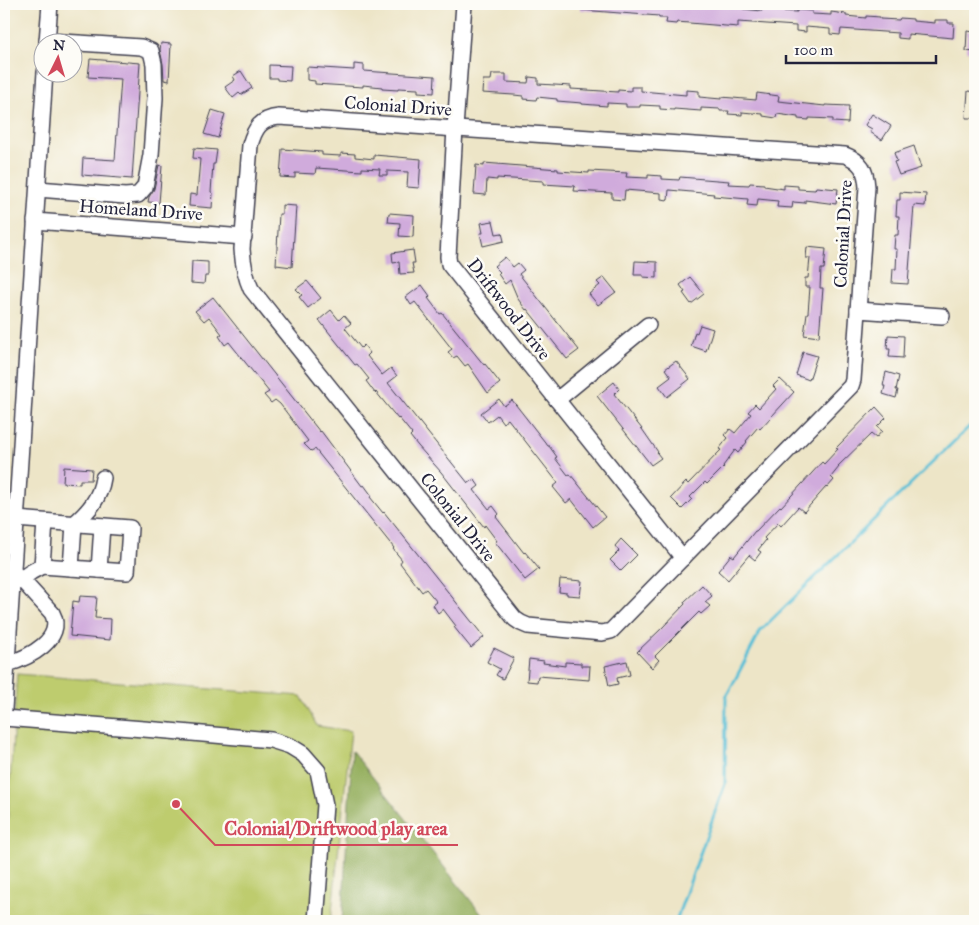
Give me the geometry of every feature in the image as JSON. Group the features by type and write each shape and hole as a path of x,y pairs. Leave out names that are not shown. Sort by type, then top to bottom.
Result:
{"street":[{"path":"48,32 50,4"},
{"name":"Driftwood Drive","path":"464,4 448,257 450,264 684,558"},
{"path":"38,189 125,196 138,195 146,187 151,155 155,98 154,64 151,52 141,46 82,43"},
{"path":"4,709 17,576 16,519 44,82"},
{"name":"Colonial Drive","path":"279,116 845,155 858,163 864,170 866,178 853,380 851,386 611,632 602,633 528,626 515,618 251,289 243,262 244,237 250,145 253,134 263,121 279,116"},
{"name":"Homeland Drive","path":"35,221 244,237"},
{"path":"858,310 942,316"},
{"path":"557,400 648,325"},
{"path":"71,568 74,524 92,507 102,488 103,478"},
{"path":"16,519 130,528 127,572 42,566 17,576"},
{"path":"42,566 45,522"},
{"path":"99,570 102,526"},
{"path":"7,664 30,655 42,646 55,631 55,620 52,612 17,576"},
{"path":"4,718 271,740 290,746 303,754 318,771 325,805 316,921"}],"green space":[{"path":"17,674 301,696 317,726 351,731 331,921 4,921 4,876"},
{"path":"352,751 487,921 342,921"}],"building":[{"path":"581,4 705,6 705,4 709,4 744,7 743,9 762,11 762,7 778,8 778,11 812,11 812,14 831,15 831,12 846,14 846,16 880,17 880,19 899,20 900,18 913,19 913,21 935,23 935,20 948,20 948,23 954,23 953,38 908,34 908,39 898,38 898,33 841,29 840,35 830,34 830,29 806,27 806,32 796,31 796,26 738,22 738,27 677,22 676,24 666,23 667,18 659,18 659,16 581,10"},
{"path":"967,31 975,32 975,52 966,51"},
{"path":"161,43 171,44 169,81 164,80 160,50"},
{"path":"90,59 140,63 132,179 82,175 83,158 115,160 121,79 88,77"},
{"path":"354,64 364,65 364,71 435,76 434,93 418,92 418,89 398,88 398,90 363,85 363,87 315,84 315,81 307,80 307,67 354,70"},
{"path":"269,65 291,66 290,81 269,78"},
{"path":"241,71 252,88 241,95 239,93 233,98 225,87 235,80 233,76"},
{"path":"492,74 506,74 506,82 528,83 529,77 538,78 538,84 571,86 571,89 618,92 618,90 631,91 631,87 641,87 641,91 686,95 686,90 699,91 699,97 721,99 721,97 756,100 757,93 779,96 778,101 825,106 849,106 848,123 833,122 833,119 798,119 798,117 777,114 776,118 763,116 763,114 742,112 742,115 728,114 729,111 720,111 720,109 701,108 701,111 674,110 660,109 660,106 640,105 640,107 626,107 626,104 607,103 607,106 557,101 557,99 537,97 536,100 523,99 523,96 482,93 483,80 491,80"},
{"path":"968,91 975,92 975,118 966,118"},
{"path":"212,110 225,114 218,138 204,134"},
{"path":"872,114 891,126 882,140 870,132 872,129 865,125"},
{"path":"914,146 921,168 899,175 894,162 897,161 894,153"},
{"path":"194,148 217,150 215,164 213,164 212,208 189,206 190,194 197,195 200,159 193,158"},
{"path":"282,149 322,152 322,155 341,156 341,153 355,154 355,157 374,159 374,155 421,159 419,188 407,187 408,172 387,171 387,175 379,175 380,169 362,168 362,171 316,168 315,174 295,173 295,178 280,177"},
{"path":"484,163 558,169 558,171 627,173 626,177 648,178 648,175 662,176 662,179 679,180 680,177 729,181 728,184 764,184 764,186 784,189 784,185 798,186 798,189 815,190 816,187 838,189 836,204 805,200 805,203 793,202 792,208 777,207 778,201 758,199 757,206 747,205 748,199 669,190 668,200 661,199 661,193 625,190 624,200 612,199 612,193 574,191 575,186 543,184 543,181 497,178 497,180 487,179 486,195 474,194 476,165 484,166"},
{"path":"159,165 162,166 159,203 148,202 154,189"},
{"path":"900,192 926,194 925,206 914,205 908,284 892,283 893,269 896,269 897,249 894,249 895,235 898,235 899,216 896,216 897,200 900,200"},
{"path":"282,205 296,206 292,267 276,265 279,214 282,214"},
{"path":"389,213 414,215 413,237 399,236 400,223 388,222"},
{"path":"493,221 496,234 502,233 504,241 483,246 480,233 483,233 481,223"},
{"path":"807,247 826,249 824,269 821,269 820,288 823,288 819,337 804,335 810,287 805,287 805,278 808,278 810,258 806,258"},
{"path":"413,250 415,263 412,263 414,273 400,274 399,262 393,263 392,253"},
{"path":"505,257 513,267 518,263 524,270 519,274 579,350 567,359 518,299 510,280 505,284 498,274 500,272 494,266"},
{"path":"192,261 208,262 208,276 205,276 204,284 191,283"},
{"path":"635,261 657,262 657,278 634,275"},
{"path":"604,277 616,292 598,305 589,294 600,285 597,282"},
{"path":"690,277 704,294 691,304 680,285"},
{"path":"307,281 321,298 308,308 299,297 302,295 296,289"},
{"path":"422,285 430,296 428,298 440,314 442,313 500,383 488,393 468,364 465,366 457,356 453,358 448,352 452,349 415,302 411,305 406,297"},
{"path":"213,297 321,431 362,486 364,485 372,496 370,497 484,637 471,648 454,627 456,626 443,609 438,613 433,605 437,602 426,589 422,592 400,563 402,560 394,548 315,449 311,451 304,444 308,441 280,404 275,400 271,403 264,395 269,392 229,342 225,345 219,336 222,334 209,317 204,321 195,311"},
{"path":"331,310 339,320 344,315 351,323 345,328 361,348 364,345 370,353 367,356 382,375 391,368 397,376 388,383 468,483 474,479 479,486 474,490 489,509 493,506 499,514 496,517 539,569 525,580 495,542 497,541 485,525 484,527 418,446 410,436 412,434 399,418 375,393 366,381 369,379 357,364 355,365 319,320"},
{"path":"700,325 713,329 706,351 691,346 695,332 697,333"},
{"path":"888,335 904,336 903,358 889,357 890,349 887,349"},
{"path":"803,352 817,356 809,380 796,375"},
{"path":"676,361 690,379 667,397 659,386 671,377 665,369"},
{"path":"886,372 899,376 896,398 883,394"},
{"path":"780,379 794,392 760,429 758,427 738,453 735,450 724,467 690,497 692,499 682,509 671,498 686,482 688,484 721,450 719,449 728,438 725,435 730,429 735,433 751,414 748,412 755,404 759,408 776,389 773,386"},
{"path":"614,382 619,389 614,394 642,429 661,458 651,465 597,396"},
{"path":"499,399 504,406 512,400 549,446 557,457 555,458 568,475 570,474 605,517 593,527 571,499 566,503 553,487 558,483 508,419 503,423 497,415 488,422 481,413"},
{"path":"876,407 886,418 877,427 882,431 876,438 871,434 838,466 831,477 834,480 804,512 798,507 781,526 778,523 764,538 766,540 758,550 761,552 755,560 749,555 728,580 718,571 731,555 734,557 755,531 781,507 822,462 824,464 838,449 836,448"},
{"path":"64,467 92,469 91,480 80,480 80,484 63,483"},
{"path":"621,539 637,555 621,571 610,560 619,551 615,546"},
{"path":"560,579 582,581 580,596 559,592"},
{"path":"702,585 712,596 705,602 710,606 701,614 699,612 655,656 659,660 652,668 637,652"},
{"path":"80,596 97,597 95,618 111,619 110,640 70,636 73,601 79,602"},
{"path":"494,648 514,658 503,679 496,675 500,669 487,662"},
{"path":"529,659 565,666 565,662 581,663 581,666 590,666 589,680 538,676 537,682 527,681"},
{"path":"627,661 630,675 617,678 618,684 609,686 605,666"}],"waterway":[{"path":"676,921 725,784 726,697 761,630 975,421"}],"place":[{"name":"Colonial/Driftwood play area","path":"176,804"}]}
